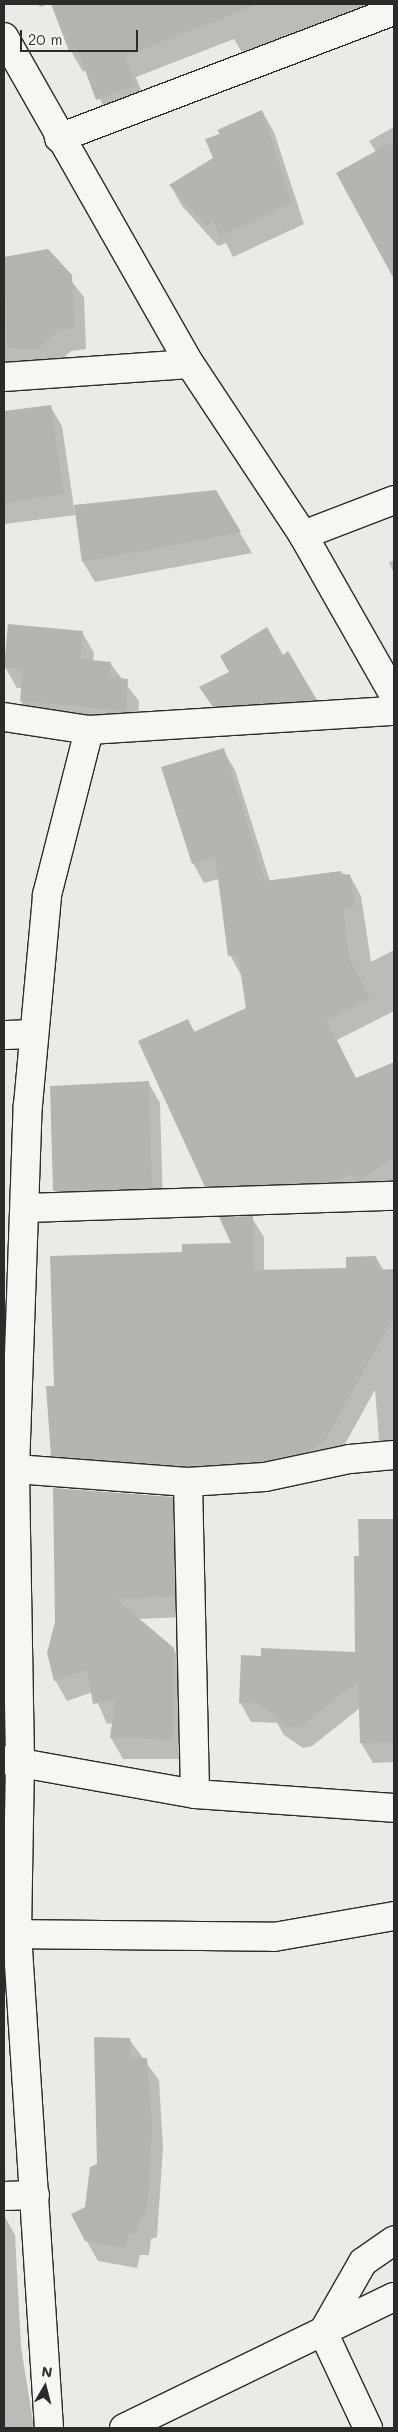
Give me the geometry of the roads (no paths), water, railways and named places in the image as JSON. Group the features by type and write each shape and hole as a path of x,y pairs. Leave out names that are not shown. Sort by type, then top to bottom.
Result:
{"street":[{"path":"59,138 394,11"},
{"path":"4,37 59,138 190,364 303,535 394,695"},
{"path":"4,377 190,364"},
{"path":"303,535 394,500"},
{"path":"4,717 89,730 394,711"},
{"path":"49,2428 35,2195 10,1934 15,1468 34,1034 47,895 89,730"},
{"path":"4,1035 34,1034"},
{"path":"26,1208 394,1196"},
{"path":"15,1468 188,1482 265,1477 350,1459 394,1455"},
{"path":"188,1482 195,1794"},
{"path":"12,1760 195,1794 394,1808"},
{"path":"10,1934 274,1937 394,1916"},
{"path":"4,2196 35,2195"},
{"path":"323,2332 363,2262 394,2240"},
{"path":"124,2428 394,2297"},
{"path":"323,2332 368,2428"}]}
